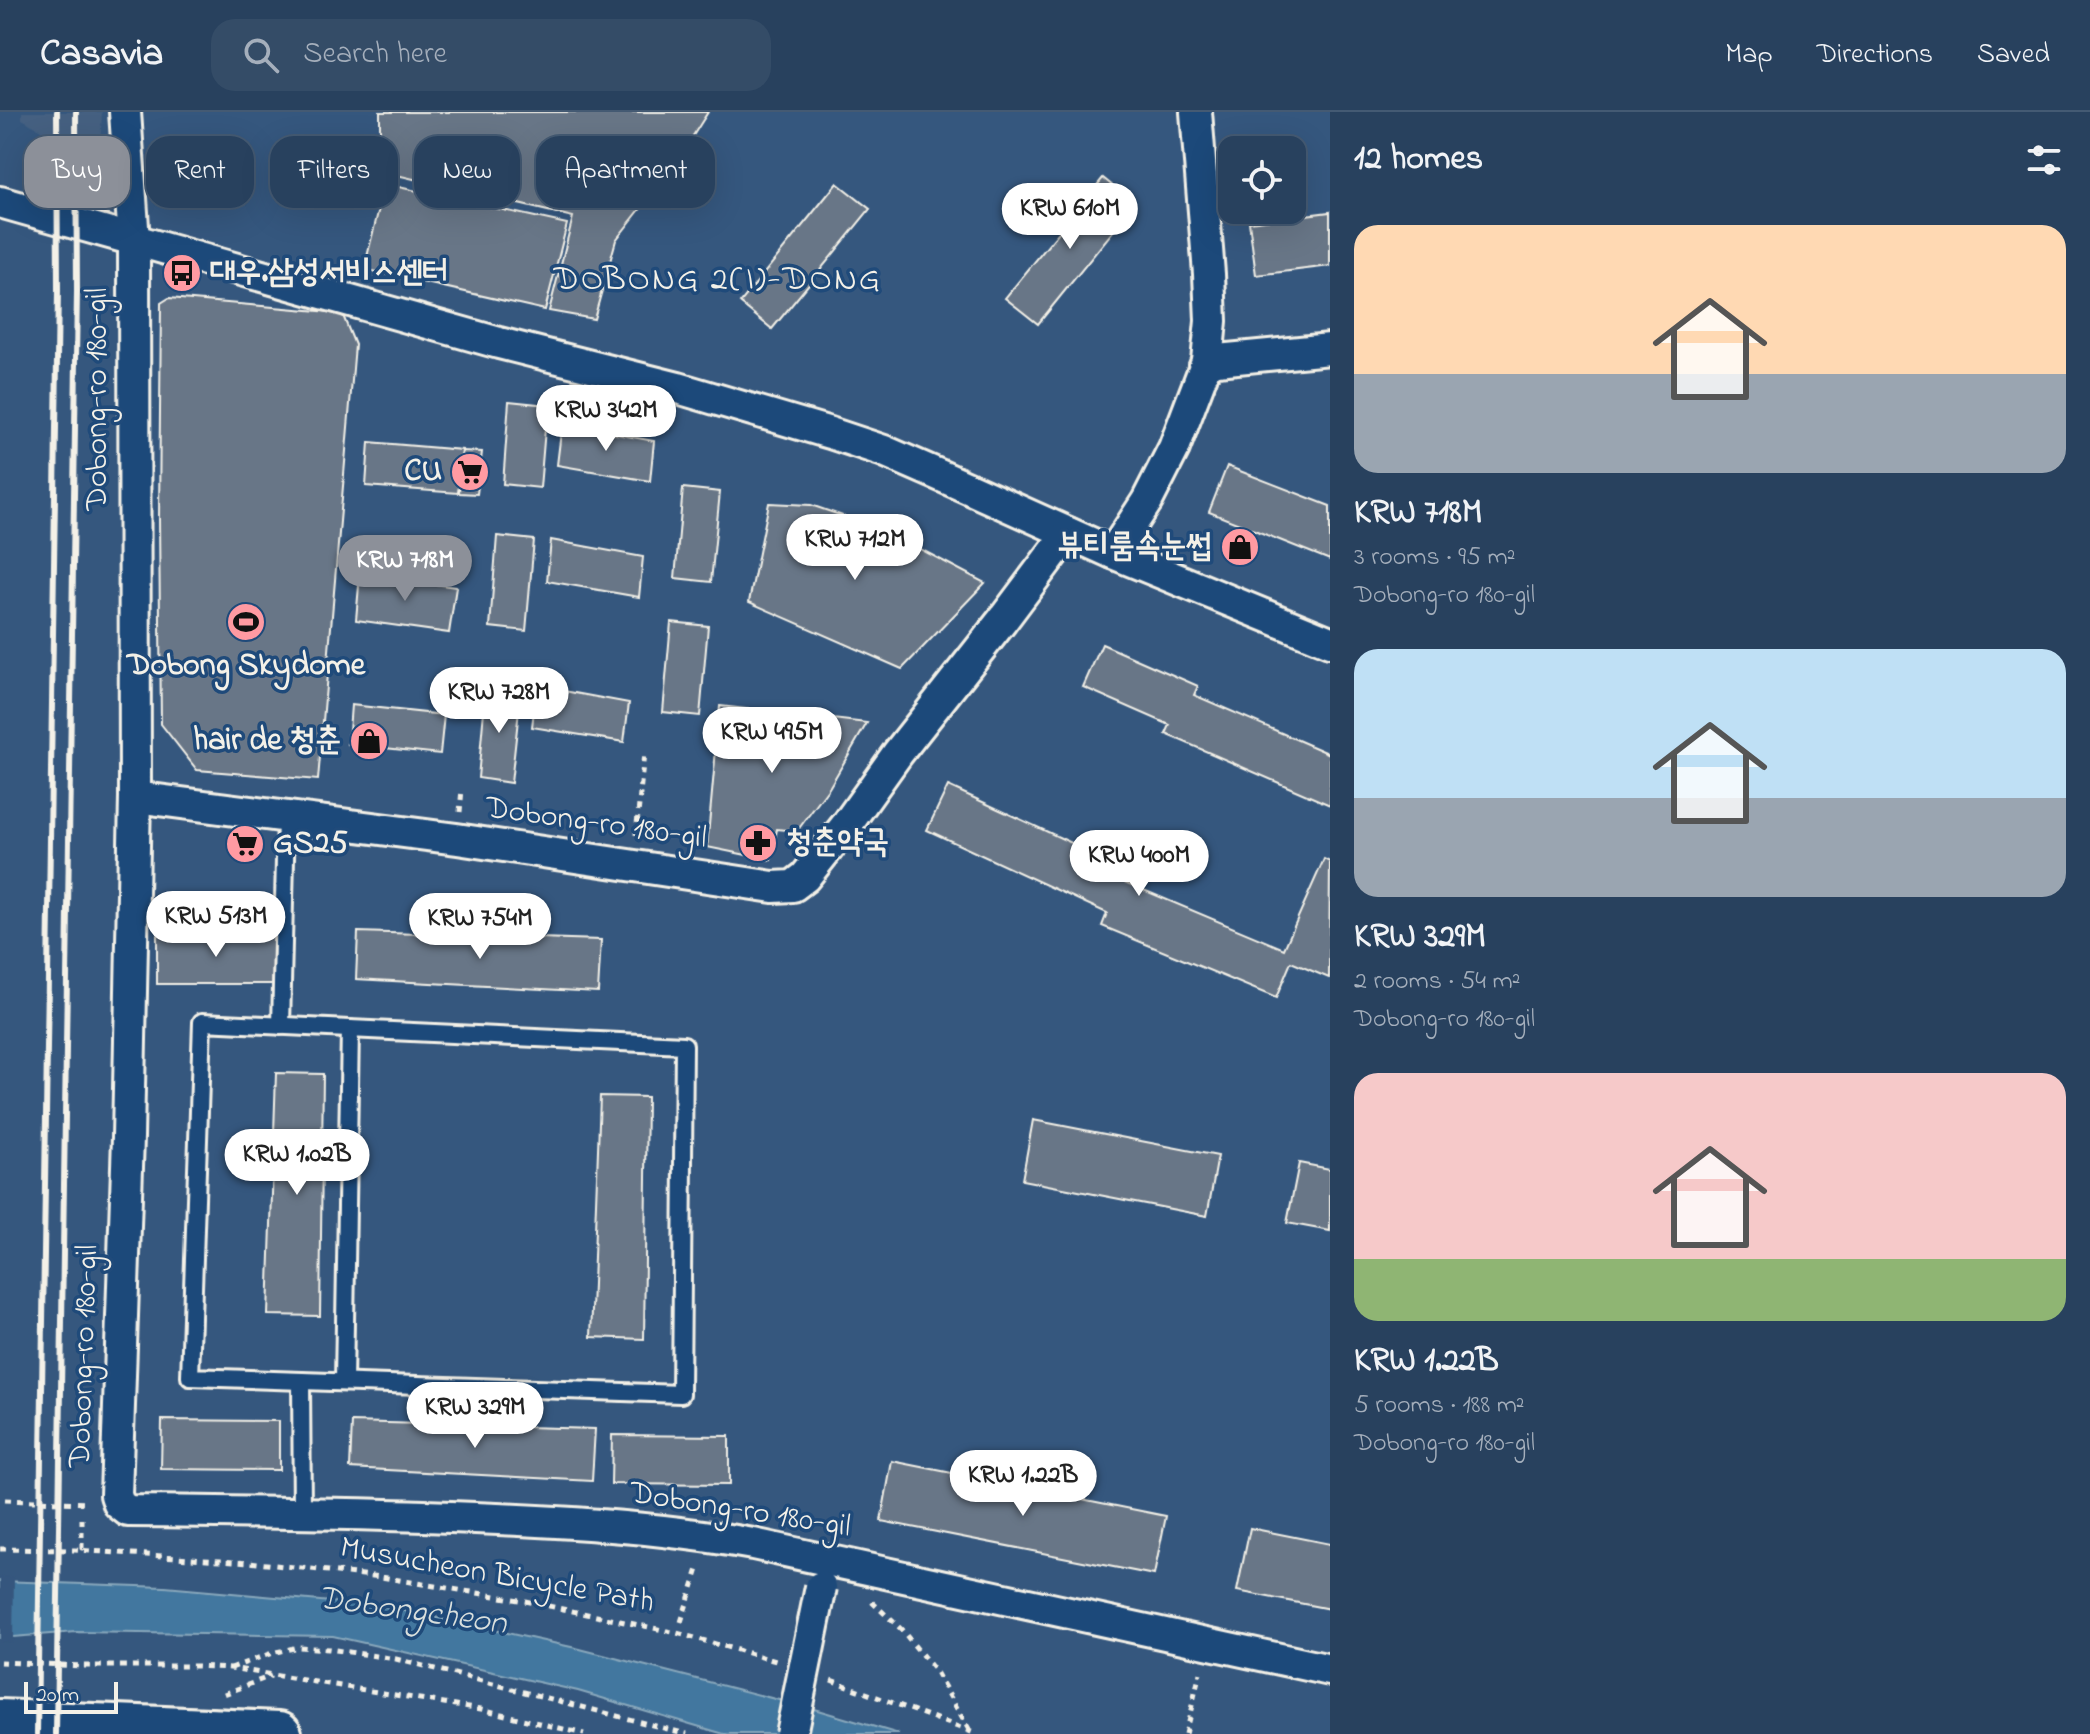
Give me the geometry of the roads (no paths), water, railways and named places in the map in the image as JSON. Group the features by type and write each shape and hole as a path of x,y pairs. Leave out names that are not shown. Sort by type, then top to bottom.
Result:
{"main road":[{"path":"0,1722 279,1734"}],"street":[{"name":"Dobong-ro 180-gil","path":"125,112 134,241 135,797 128,1153 116,1495 119,1504 128,1511 520,1520 704,1535 753,1544 824,1574 1208,1641 1330,1670"},
{"path":"1113,553 1147,501 1174,448 1207,361 1211,321 1209,274 1196,112"},
{"path":"0,202 499,343 791,420 884,451 1113,553 1330,642"},
{"path":"1207,361 1330,349"},
{"name":"Dobong-ro 180-gil","path":"135,797 773,887 793,886 800,882 848,823 898,753 1068,533"},
{"path":"791,1734 824,1574"}],"lane":[{"path":"281,1026 286,817"},
{"path":"202,1022 281,1026 684,1045 681,1394 190,1377 202,1022"},
{"path":"344,1382 350,1029"},
{"path":"301,1381 302,1513"}],"railway":[{"path":"37,1734 58,290 57,112"},
{"path":"56,1734 77,291 76,112"}],"place":[{"name":"대우.삼성서비스센터","path":"182,273"},
{"name":"CU","path":"470,472"},
{"name":"뷰티룸속눈썹","path":"1240,547"},
{"name":"Dobong Skydome","path":"246,622"},
{"name":"hair de 청춘","path":"369,741"},
{"name":"청춘약국","path":"758,843"},
{"name":"GS25","path":"245,844"}],"district":[{"name":"DOBONG 2(I)-DONG","path":"718,281"}],"water label":[{"name":"Dobongcheon","path":"412,1612"}]}
